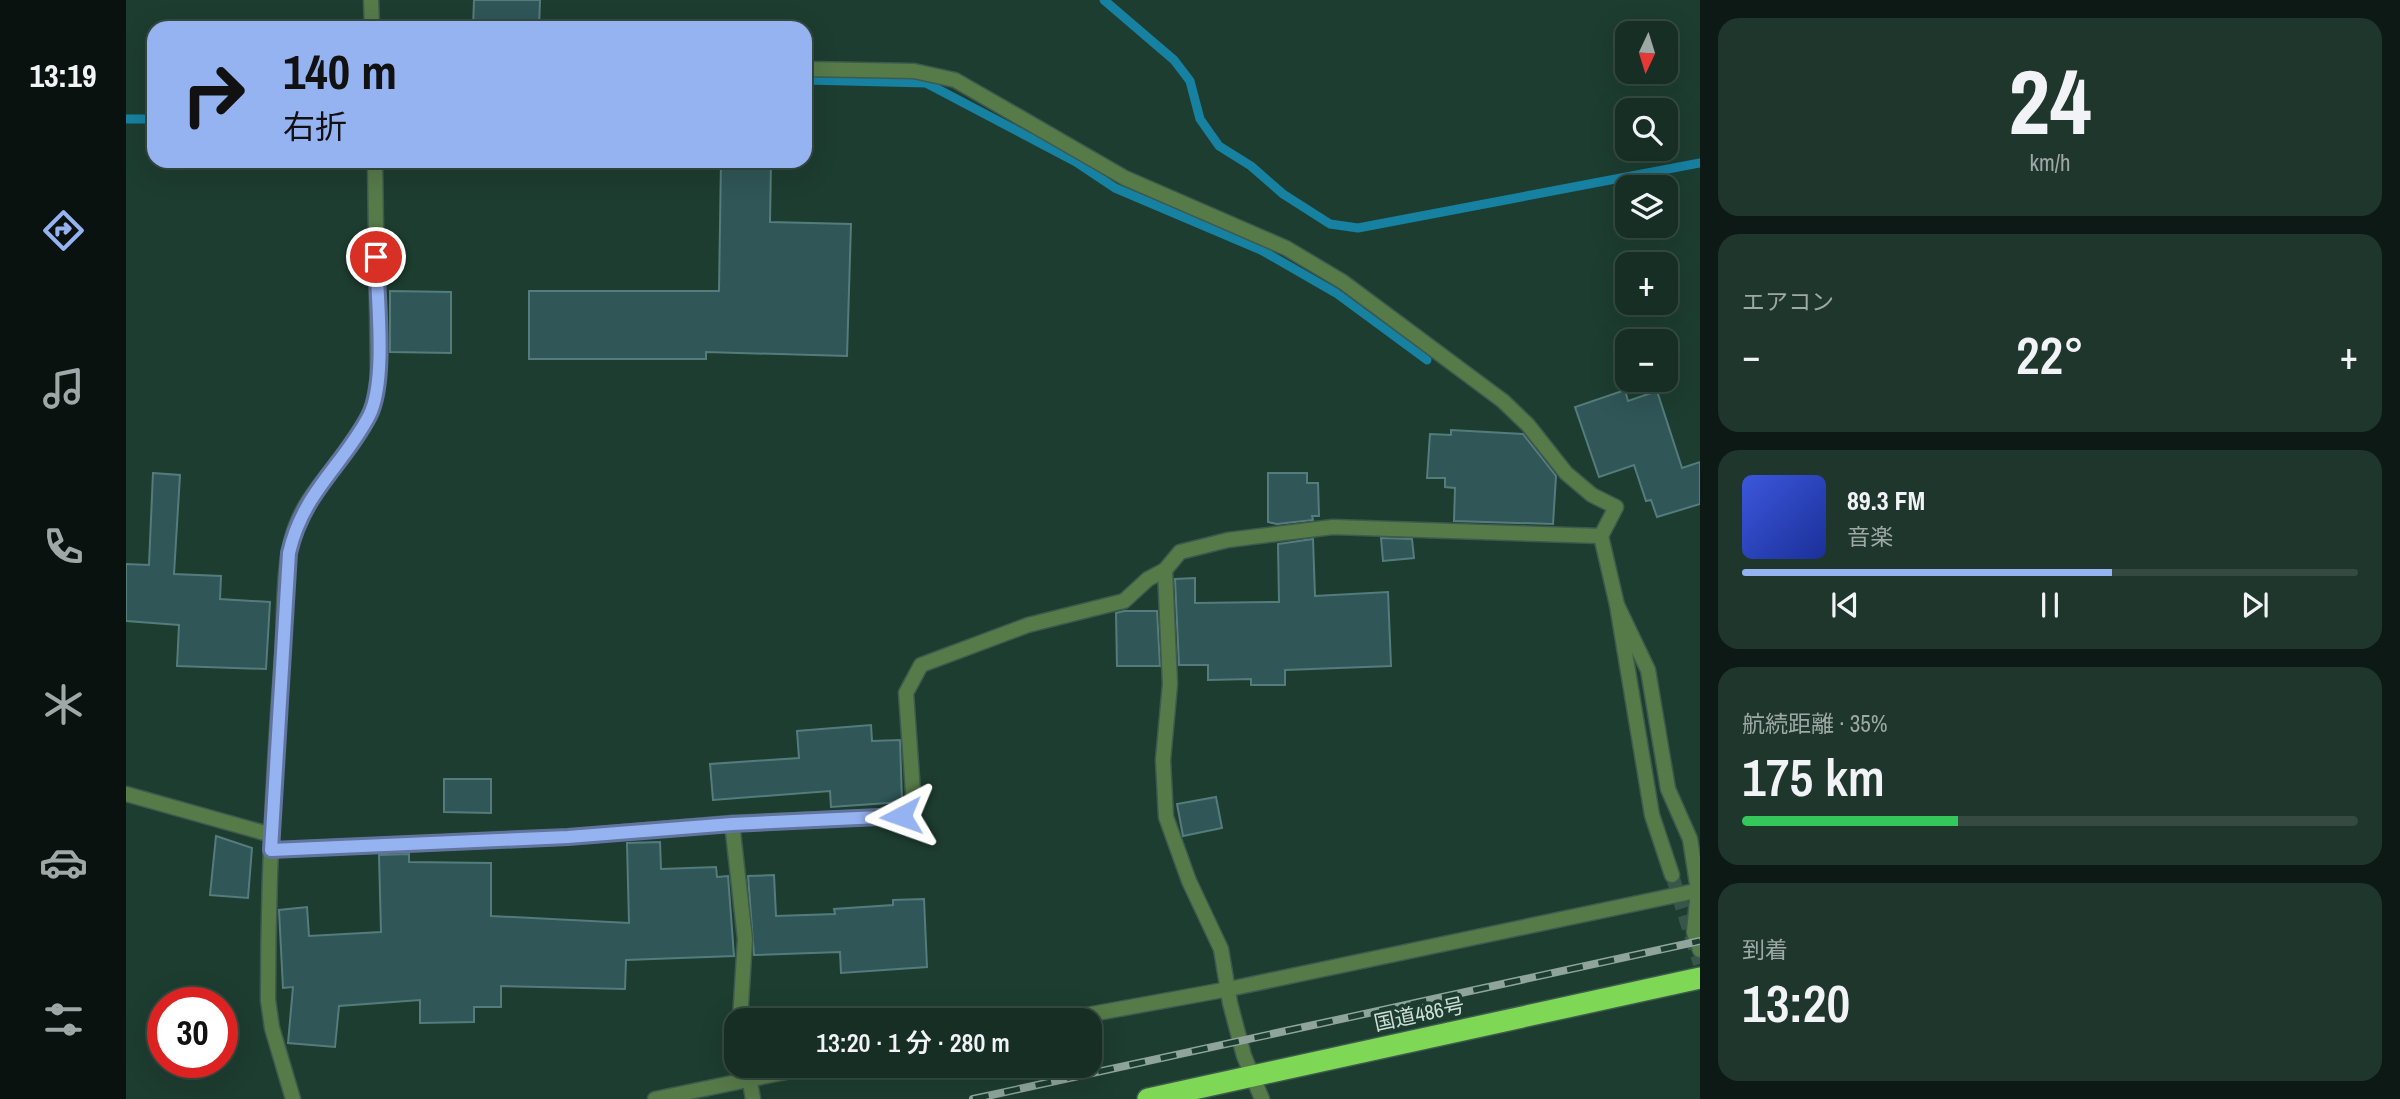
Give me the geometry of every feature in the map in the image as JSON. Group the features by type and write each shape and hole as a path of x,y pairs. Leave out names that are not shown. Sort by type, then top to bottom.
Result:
{"highway":[{"name":"国道486号","path":"1148,1099 1700,978"}],"street":[{"path":"371,0 372,21"},
{"path":"812,69 914,71 955,80 1125,178 1286,248 1343,282 1503,401 1528,425 1566,474 1592,495 1616,507 1601,536 1617,605 1652,815 1672,875"},
{"path":"293,1099 272,1028 268,1000 271,843 291,544 299,518 318,485 370,414 378,377 375,168"},
{"path":"126,794 271,843 568,837 732,824 889,818 909,812 914,806 905,693 920,665 1028,625 1124,601 1148,579 1165,570 1180,552 1228,540 1333,527 1601,536"},
{"path":"1165,570 1170,684 1163,760 1166,817 1189,881 1221,949 1230,1003 1262,1099"},
{"path":"1617,605 1648,670 1668,789 1689,839 1699,890 1694,932 1700,950"},
{"path":"732,824 745,939 741,1008"},
{"path":"1102,1012 1228,989 1699,890"},
{"path":"655,1099 727,1078"},
{"path":"749,1078 753,1099"}],"building":[{"path":"474,0 540,0 539,21 473,21"},
{"path":"721,168 771,168 770,222 851,224 847,356 706,352 706,359 529,359 529,291 719,291"},
{"path":"390,291 451,292 451,353 390,352"},
{"path":"1619,392 1626,392 1628,401 1657,392 1682,468 1700,462 1700,504 1657,517 1651,500 1646,501 1634,465 1599,477 1575,407"},
{"path":"1451,430 1523,434 1556,476 1553,524 1454,521 1455,488 1445,487 1445,478 1427,478 1430,434 1451,435"},
{"path":"153,473 180,475 174,574 221,576 220,599 270,602 266,669 177,666 179,625 126,621 126,564 149,565"},
{"path":"1268,473 1307,473 1307,483 1318,483 1319,516 1312,516 1313,520 1277,524 1268,522"},
{"path":"1381,538 1412,539 1414,558 1383,561"},
{"path":"1313,539 1315,596 1388,592 1391,666 1285,670 1285,685 1251,685 1251,679 1208,680 1208,665 1179,665 1175,579 1195,578 1195,603 1279,602 1278,544"},
{"path":"1157,611 1160,666 1117,666 1116,613"},
{"path":"871,725 872,741 900,740 902,802 831,807 830,791 713,800 710,764 799,758 797,731"},
{"path":"444,779 491,779 491,813 444,812"},
{"path":"1216,797 1222,828 1183,836 1177,804"},
{"path":"216,836 252,848 248,898 210,895"},
{"path":"660,842 661,869 716,867 717,877 728,876 734,956 626,960 625,989 501,986 501,1007 474,1007 474,1022 420,1023 420,1000 339,1006 335,1047 288,1043 293,987 283,988 279,910 307,907 309,936 381,932 379,855 409,854 409,862 491,863 491,916 629,923 627,843"},
{"path":"774,875 776,916 835,914 834,909 893,905 893,900 924,899 927,967 841,973 840,952 754,955 748,876"}],"waterway":[{"path":"1104,0 1174,60 1190,81 1200,119 1219,146 1251,166 1283,194 1330,224 1358,228 1700,163"},
{"path":"812,80 926,83 1076,162 1115,188 1261,250 1336,293 1427,360"},
{"path":"126,119 147,119"}],"tunnel":[{"path":"1672,875 1700,964"}],"railway":[{"path":"973,1099 1700,941"}],"route":[{"path":"376,257 378,377 375,397 370,414 318,485 299,518 289,553 271,850 568,837 732,824 901,816"}]}
